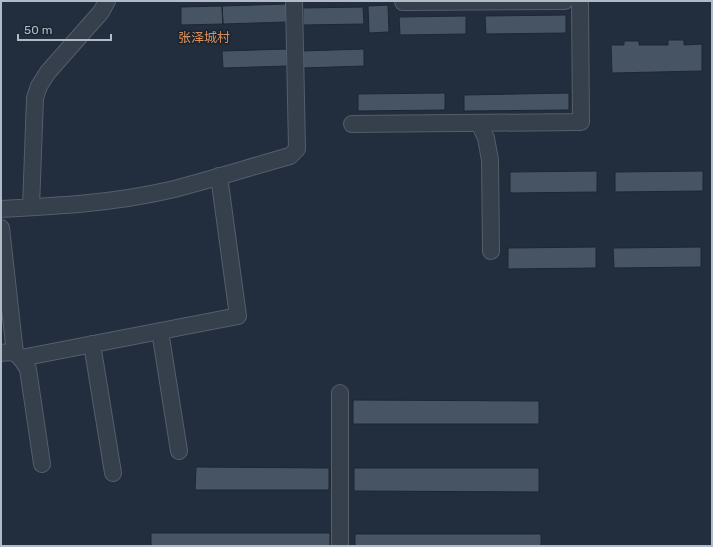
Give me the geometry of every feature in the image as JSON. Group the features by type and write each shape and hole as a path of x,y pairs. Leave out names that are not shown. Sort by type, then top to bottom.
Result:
{"street":[{"path":"31,207 35,98 39,86 48,72 101,12 107,1"},
{"path":"1,209 107,201 169,190 290,156 297,149 294,1"},
{"path":"403,2 565,1"},
{"path":"352,124 581,122 580,1"},
{"path":"479,123 486,138 490,160 491,251"},
{"path":"12,354 92,344 238,316 219,176"},
{"path":"1,228 12,354 28,369 42,464"},
{"path":"160,331 179,451"},
{"path":"92,344 113,472"},
{"path":"340,393 340,546"}],"building":[{"path":"287,4 287,22 223,24 222,6"},
{"path":"388,5 389,32 369,33 368,6"},
{"path":"222,6 223,24 181,25 181,7"},
{"path":"363,7 364,24 303,25 303,8"},
{"path":"566,15 566,33 486,34 485,16"},
{"path":"466,16 466,34 400,35 399,17"},
{"path":"668,40 684,40 684,45 702,44 702,71 612,73 611,45 624,45 624,41 639,41 639,45 668,45"},
{"path":"287,49 287,66 223,68 222,51"},
{"path":"364,49 364,66 302,68 301,51"},
{"path":"445,93 445,110 358,111 358,94"},
{"path":"569,93 569,110 464,111 464,95"},
{"path":"597,171 597,192 510,193 510,172"},
{"path":"703,171 703,191 615,192 615,172"},
{"path":"596,247 596,268 508,269 508,248"},
{"path":"701,247 701,267 614,268 613,248"},
{"path":"353,400 539,401 539,424 353,424"},
{"path":"196,467 329,468 329,490 195,490"},
{"path":"354,468 539,468 539,492 354,491"},
{"path":"151,533 330,533 330,546 151,546"},
{"path":"355,534 541,534 541,546 355,546"}],"district":[{"name":"张泽城村","path":"204,37"}]}
